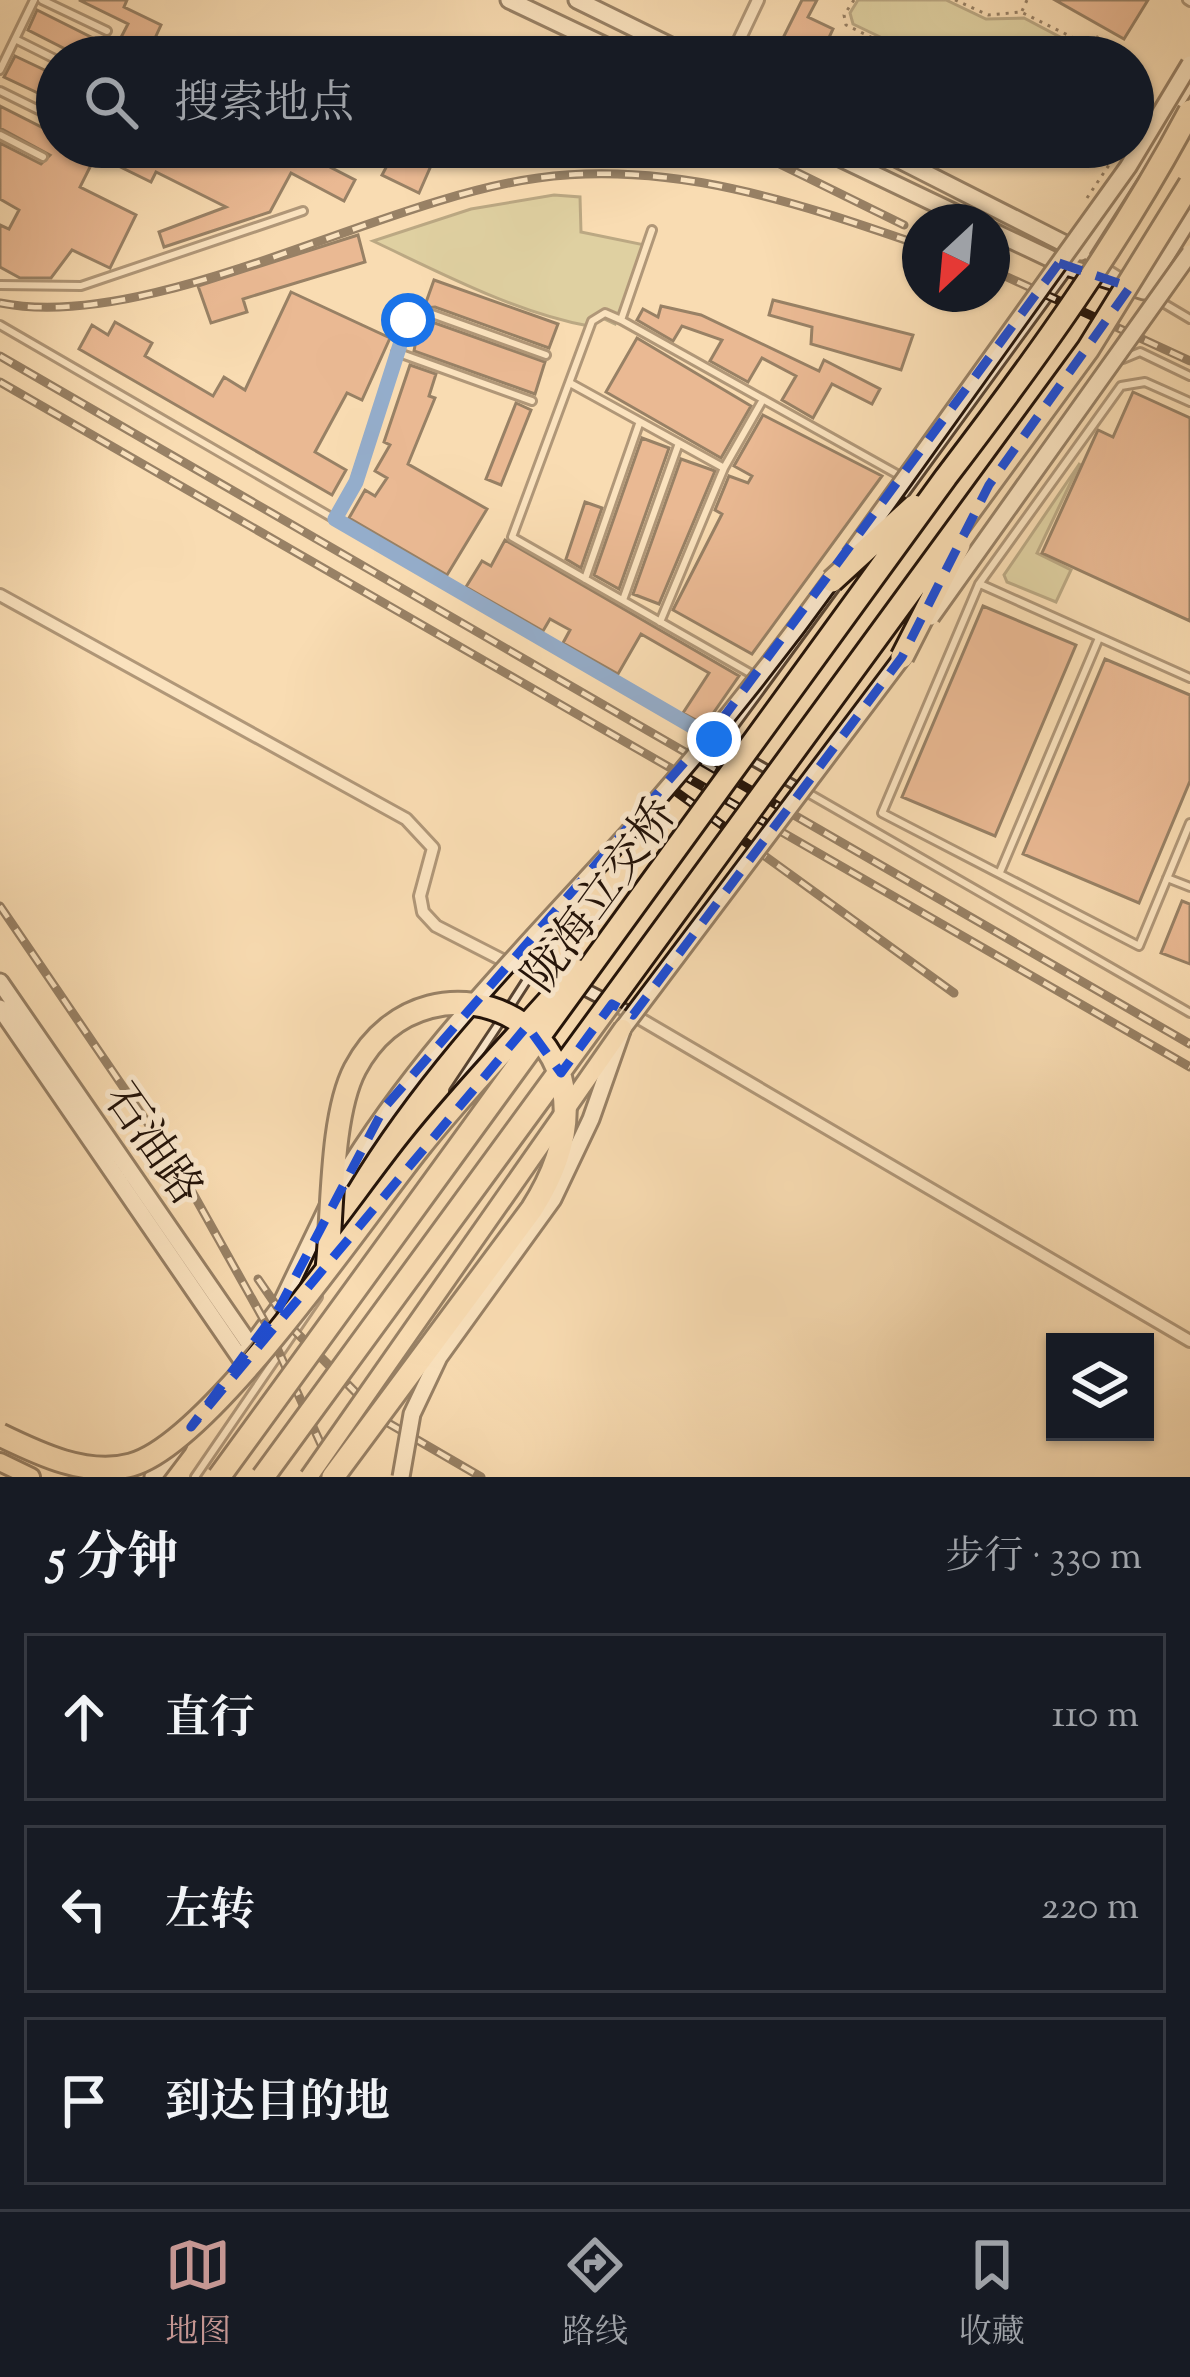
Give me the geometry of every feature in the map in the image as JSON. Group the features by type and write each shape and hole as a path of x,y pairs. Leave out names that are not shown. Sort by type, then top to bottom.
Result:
{"highway":[{"name":"陇海立交桥","path":"218,1477 946,477 1062,326 1113,249 1190,111"},
{"name":"陇海立交桥","path":"262,1477 1088,349 1190,184"},
{"path":"832,581 946,477"},
{"path":"902,658 989,485"},
{"path":"0,1431 71,1465 131,1465 159,1452 202,1418 327,1270 421,1145 677,851"},
{"path":"327,1270 343,1118 353,1073 385,1029 402,1017 448,1005 500,1011 531,1030 563,1078 566,1134 558,1161 532,1209 333,1477"}],"main road":[{"path":"509,0 585,36"},
{"path":"577,0 650,36"},
{"path":"1154,123 1190,64"},
{"path":"1154,137 1190,80"},
{"path":"862,168 937,204"},
{"path":"915,168 1081,252 1134,168"},
{"path":"153,1477 279,1308 340,1182 384,1108 491,979 637,823 832,581 1126,168"},
{"path":"1010,240 1070,268 1144,291 1190,217"},
{"path":"309,1477 623,1028 902,658 1190,253"},
{"name":"石油路","path":"0,982 246,1352"},
{"name":"石油路","path":"0,1008 246,1352"},
{"path":"401,1477 412,1414 439,1358 553,1199 591,1119 623,1028"},
{"path":"0,1431 98,1477"},
{"path":"0,1462 31,1477"}],"street":[{"path":"741,36 758,0"},
{"path":"0,595 406,819 433,848 420,896 423,912 436,926 514,966 538,964 1190,1341"}],"lane":[{"path":"0,70 38,0 107,31"},
{"path":"15,39 36,49"},
{"path":"0,91 36,109"},
{"path":"0,135 36,153"},
{"path":"0,285 81,286 303,211"},
{"path":"621,320 652,230"},
{"path":"714,739 731,730 1081,252 1190,320"},
{"path":"335,519 356,482 408,320 432,314 546,355"},
{"path":"766,682 512,537 598,314 621,320 761,403 913,483"},
{"path":"0,326 1190,1013"},
{"path":"395,352 532,401"},
{"path":"801,789 1127,353 1139,352 1190,376"},
{"path":"1190,402 1145,382 1121,386 980,584 882,812 1139,946 1190,824"},
{"path":"570,383 724,468"},
{"path":"660,622 724,468 761,403"},
{"path":"585,579 640,422"},
{"path":"623,601 679,443"},
{"path":"980,584 1190,679"},
{"path":"999,873 1099,638"},
{"path":"1167,878 1190,887"},
{"path":"195,1477 538,964"}],"path":[{"path":"854,0 844,15 846,25 869,36"},
{"path":"956,0 988,15 1021,12 1070,36"},
{"path":"1021,12 1027,0"},
{"path":"1086,200 1105,168"}],"highlighted area":[{"path":"1059,263 1130,287 989,485 902,657 633,1015 612,1004 561,1073 527,1026 191,1427 279,1308 384,1108 723,718"}],"green space":[{"path":"858,0 946,0 986,19 1024,18 1058,36 878,36 853,24 850,13"},
{"path":"554,195 580,197 581,232 645,245 615,324 600,317 589,326 533,311 373,241 471,209"},
{"path":"1080,463 1037,553 1071,570 1056,602 1007,582 1004,575"}],"building":[{"path":"79,0 127,0 124,7 161,25 156,36 122,36 128,24"},
{"path":"802,0 817,0 808,17 833,29 830,36 784,36"},
{"path":"1055,0 1148,0 1126,36"},
{"path":"37,10 89,36 40,36 28,30"},
{"path":"15,56 36,66 36,92 4,77"},
{"path":"0,106 36,124 36,147 0,128"},
{"path":"0,143 36,161 36,168 90,168 80,187 136,215 110,268 72,250 51,278 20,278 0,267 0,225 9,229 19,210 0,199"},
{"path":"122,168 332,168 355,180 344,201 291,173 270,212 164,247 159,232 226,207 156,172 151,182"},
{"path":"386,168 430,168 419,193 382,175"},
{"path":"358,235 365,262 243,299 247,312 211,323 198,286"},
{"path":"434,280 558,324 549,348 435,307 424,308"},
{"path":"291,292 390,338 362,400 347,393 315,452 346,470 332,495 79,349 92,325 108,335 115,322 152,343 145,356 213,396 224,377 245,390"},
{"path":"773,300 913,335 901,370 811,344 812,327 769,315"},
{"path":"661,306 701,315 819,371 824,360 880,389 872,404 832,384 813,418 782,400 796,376 762,358 748,382 710,361 722,340 682,326 673,341 637,320 643,309 658,317"},
{"path":"432,322 545,362 535,394 414,351 419,325"},
{"path":"637,338 751,406 721,458 606,392"},
{"path":"410,365 436,374 429,396 435,398 408,464 487,509 447,575 349,518 365,490 375,496 387,478 375,471 390,445 384,442"},
{"path":"1133,392 1190,418 1190,621 1042,553 1098,430 1113,437"},
{"path":"516,403 531,410 501,485 486,479"},
{"path":"763,415 882,476 752,654 673,610 722,514 715,510 729,476 748,483 752,476 734,466"},
{"path":"642,438 669,448 619,589 594,575"},
{"path":"681,459 715,471 659,604 633,594"},
{"path":"585,502 602,508 581,568 566,559"},
{"path":"505,540 739,676 705,725 683,713 709,673 641,634 618,674 563,643 570,630 550,619 543,631 466,587 482,561 491,566"},
{"path":"983,606 1076,645 995,836 902,797"},
{"path":"1105,659 1190,695 1190,781 1139,903 1023,854"},
{"path":"1182,901 1190,904 1190,964 1161,953"}],"railway":[{"path":"788,168 902,224"},
{"path":"0,303 60,307 126,299 195,282 475,191 588,174 685,180 732,189 902,239"},
{"path":"1010,278 1190,361"},
{"path":"0,356 1190,1044"},
{"path":"0,382 1190,1067"},
{"path":"664,783 954,993"},
{"path":"0,906 181,1172 266,1324 336,1477"},
{"path":"258,1279 291,1327 383,1420 481,1477"}],"route":[{"path":"408,320 356,482 335,519 714,739"}]}
